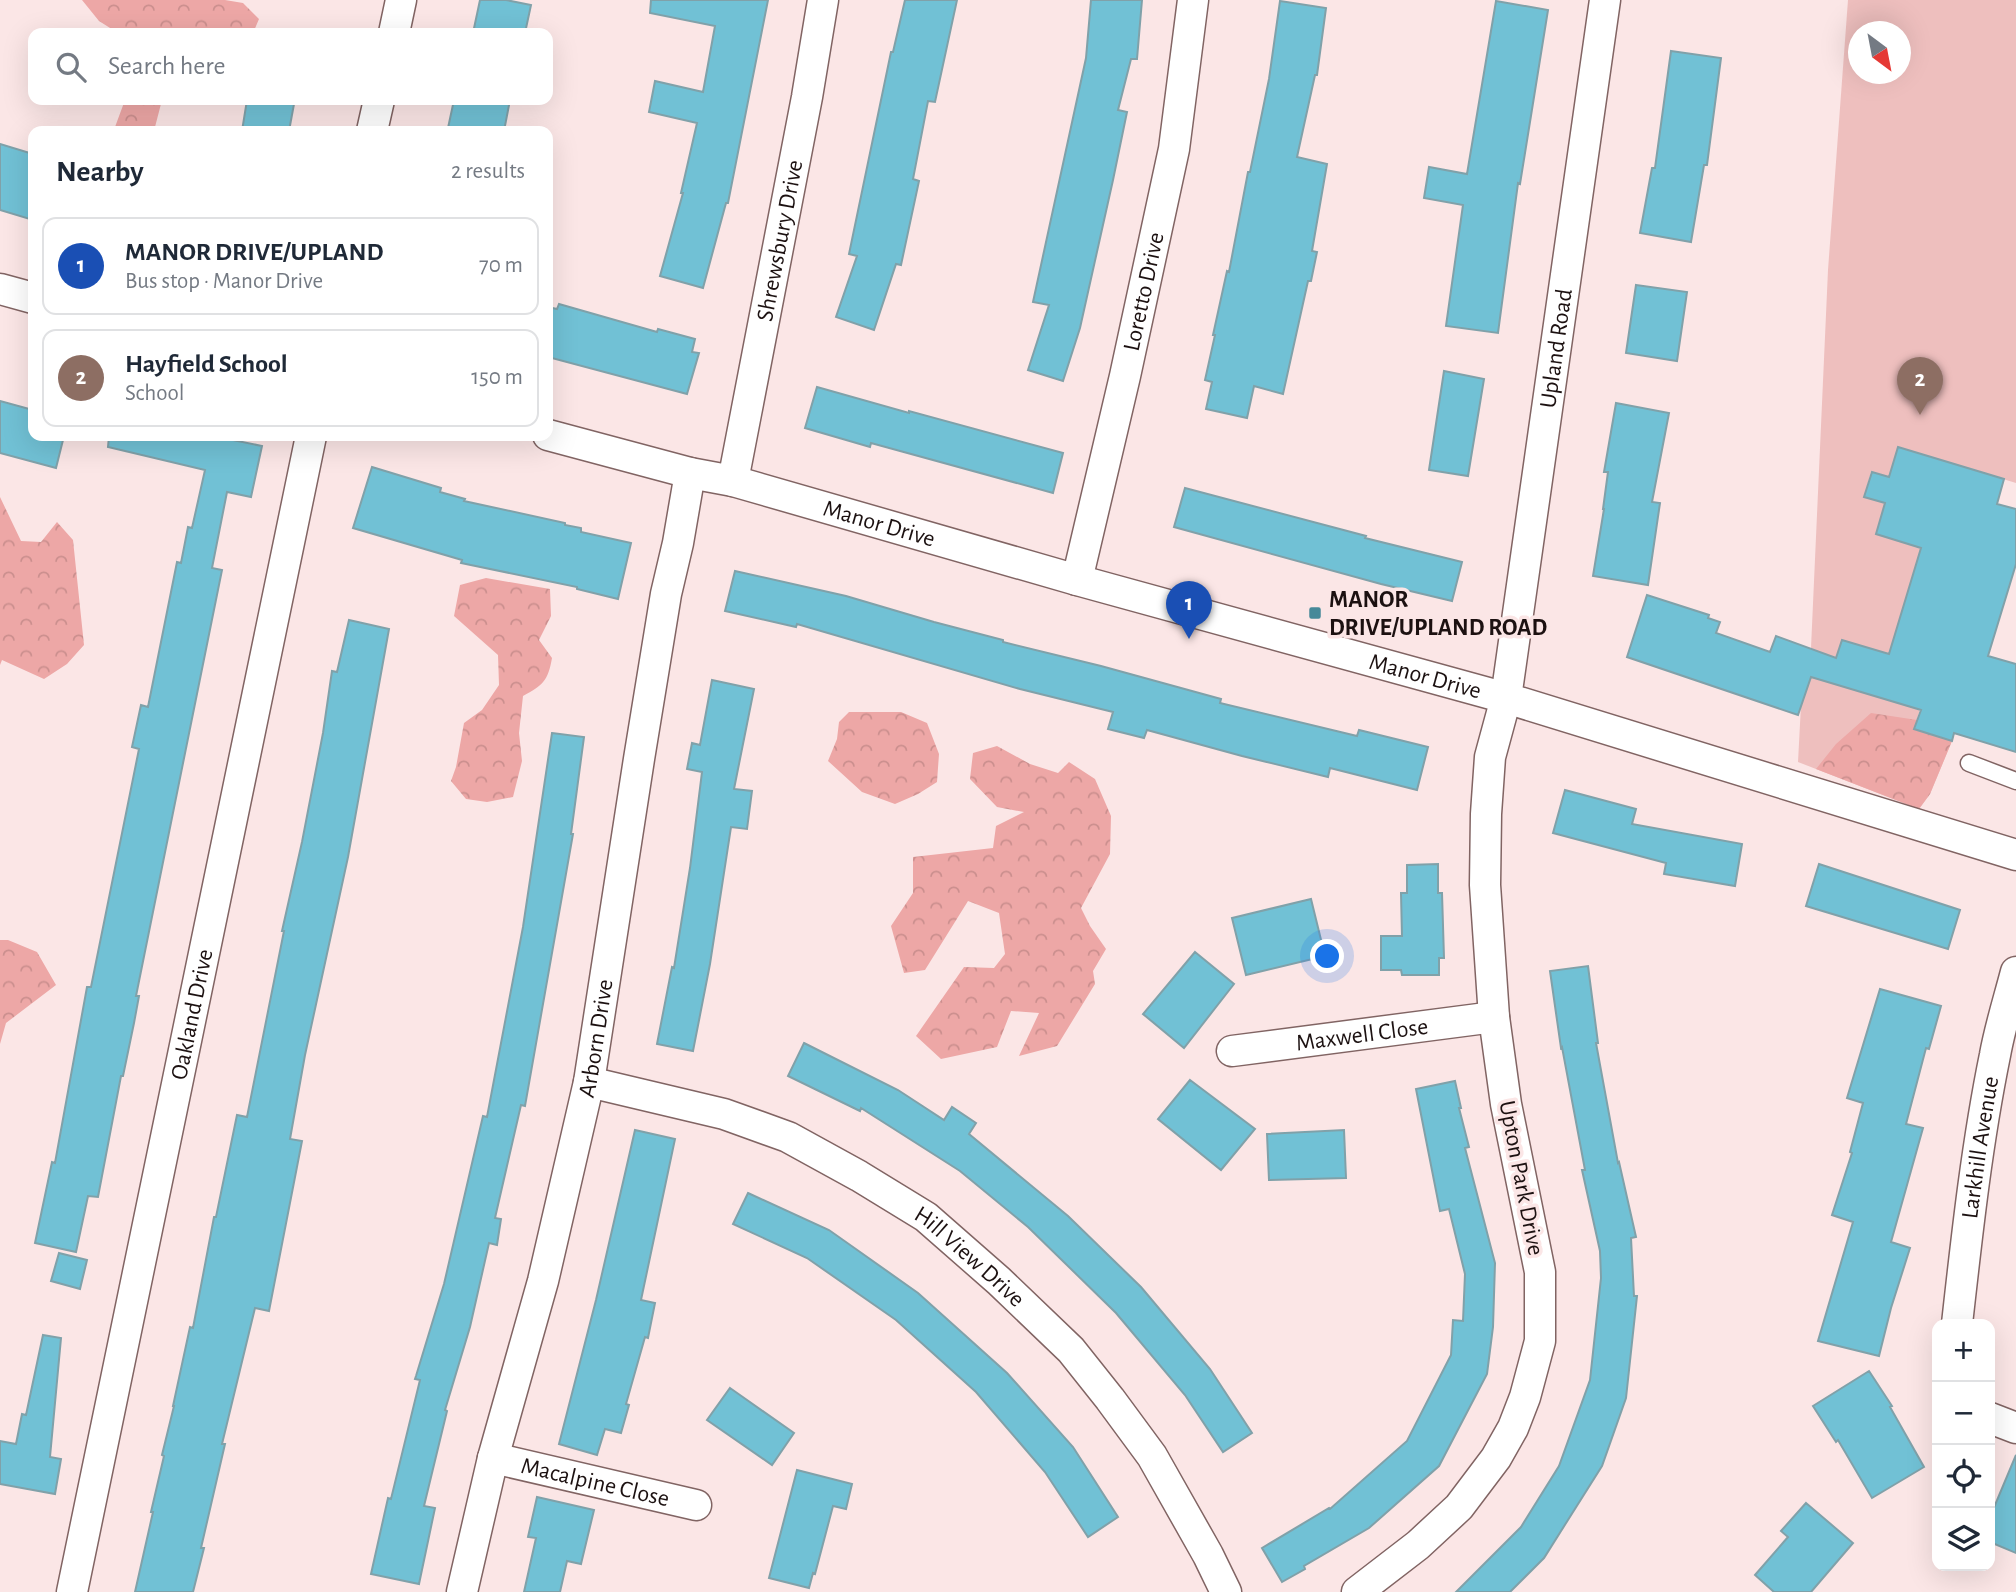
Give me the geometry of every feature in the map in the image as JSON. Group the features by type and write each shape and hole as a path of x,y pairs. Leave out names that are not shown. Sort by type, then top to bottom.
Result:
{"street":[{"path":"395,28 401,0"},
{"name":"Shrewsbury Drive","path":"733,481 807,97 823,0"},
{"name":"Loretto Drive","path":"1077,580 1174,149 1193,0"},
{"name":"Upland Road","path":"1506,698 1605,0"},
{"path":"373,126 378,105"},
{"path":"0,289 28,297"},
{"name":"Manor Drive","path":"553,436 690,473 733,481 1077,580 1506,698 2016,855"},
{"name":"Oakland Drive","path":"72,1592 310,441"},
{"name":"Arborn Drive","path":"462,1592 493,1458 543,1281 589,1082 666,594 690,473"},
{"name":"Upton Park Drive","path":"1357,1592 1418,1545 1459,1507 1496,1458 1513,1428 1525,1398 1540,1341 1541,1272 1506,1104 1494,1017 1485,885 1490,757 1506,698"},
{"name":"Larkhill Avenue","path":"1958,1319 1984,1113 1995,1052 2016,972"},
{"name":"Maxwell Close","path":"1232,1051 1494,1017"},
{"name":"Hill View Drive","path":"589,1082 724,1114 788,1137 926,1217 999,1281 1071,1350 1152,1456 1226,1592"},
{"path":"1995,1420 2016,1428"},
{"name":"Macalpine Close","path":"493,1458 696,1505"}],"lane":[{"path":"1969,763 2016,781"}],"shaded area":[{"path":"1848,0 2016,0 2016,483 1898,447 1889,477 1871,472 1864,497 1885,503 1876,534 1940,553 1889,654 1842,640 1829,682 1920,709 1914,729 1952,741 1930,794 1919,809 1798,762 1801,705 1815,666 1806,662 1811,648 1828,270"}],"green space":[{"path":"82,0 225,0 243,3 259,19 255,28 110,28 99,21"},
{"path":"123,105 161,105 155,126 115,126"},
{"path":"0,497 21,541 41,542 57,522 73,540 84,645 67,664 44,679 2,660 0,665"},
{"path":"486,578 550,589 551,616 539,640 552,658 544,682 523,696 519,733 522,761 513,797 487,802 466,799 451,781 464,723 482,710 499,685 498,655 454,616 460,585"},
{"path":"849,712 901,712 927,723 939,754 937,782 895,804 862,792 828,761 837,739 839,722"},
{"path":"1871,713 1917,720 1914,729 1952,741 1930,794 1919,809 1816,769 1836,744"},
{"path":"997,746 1030,764 1058,773 1069,762 1095,779 1111,816 1110,854 1081,908 1106,949 1093,971 1095,984 1057,1046 1019,1056 1039,1013 1011,1011 997,1047 941,1059 916,1036 964,967 994,968 1005,954 999,913 968,901 925,970 904,973 891,926 913,893 913,857 993,848 996,826 1024,812 997,807 970,779 973,753"},
{"path":"0,940 8,940 37,952 56,985 6,1023 0,1044"}],"building":[{"path":"480,0 506,0 531,5 526,28 474,28"},
{"path":"651,0 768,0 728,203 703,288 660,276 683,193 697,123 649,112 655,81 703,92 715,26 650,13"},
{"path":"905,0 957,0 935,102 928,101 913,179 919,181 901,265 896,264 874,330 836,317 857,256 849,254 891,52"},
{"path":"1091,0 1142,0 1137,59 1131,59 1118,110 1127,112 1113,180 1080,328 1063,381 1028,370 1049,305 1033,302 1086,58"},
{"path":"1280,1 1326,8 1317,75 1297,157 1327,164 1312,251 1317,252 1283,394 1254,386 1247,418 1206,409 1212,382 1205,380 1269,79"},
{"path":"1496,1 1548,10 1520,184 1518,183 1498,333 1446,326 1463,205 1424,198 1429,167 1467,174"},
{"path":"1671,51 1721,58 1707,165 1704,165 1691,242 1640,233 1652,168 1655,168"},
{"path":"246,105 294,105 290,126 243,126"},
{"path":"453,105 509,105 505,126 448,126"},
{"path":"0,144 28,152 28,218 0,210"},
{"path":"1636,285 1687,292 1677,361 1626,353"},
{"path":"559,304 657,332 658,329 695,339 692,352 699,353 687,394 553,358 553,308 557,309"},
{"path":"1444,371 1484,379 1468,476 1429,470"},
{"path":"817,387 1063,453 1053,493 871,443 870,447 805,428"},
{"path":"0,401 28,409 28,441 63,441 56,468 0,453"},
{"path":"1616,403 1669,413 1652,502 1660,503 1648,585 1593,576 1608,472 1604,472"},
{"path":"109,441 238,441 262,446 251,497 227,492 212,568 222,570 136,996 139,996 134,1023 98,1197 88,1196 76,1252 35,1243 52,1162 55,1163 87,987 91,987 139,749 132,747 141,705 148,707 177,562 181,563 188,527 192,528 205,470 108,447"},
{"path":"1898,447 2004,479 1997,504 2016,509 2016,564 1988,656 2016,664 2016,752 1954,733 1952,741 1914,729 1921,710 1811,677 1798,715 1627,657 1647,595 1709,615 1708,618 1720,622 1716,633 1770,652 1776,636 1836,658 1842,640 1889,654 1921,548 1876,534 1885,503 1864,497 1872,472 1889,477"},
{"path":"372,467 441,488 440,492 465,499 464,501 565,523 581,528 581,532 631,543 618,599 577,587 461,563 462,560 353,528"},
{"path":"1185,488 1462,562 1452,601 1174,527"},
{"path":"735,571 846,596 1003,642 1221,699 1220,703 1357,736 1359,730 1428,747 1417,790 1330,768 1328,777 1147,730 1144,738 1108,729 1113,712 1020,689 797,624 796,627 725,611"},
{"path":"349,620 389,629 348,857 305,1055 290,1139 302,1141 269,1311 255,1308 222,1444 225,1444 193,1592 135,1592 153,1512 164,1456 162,1455 190,1327 193,1328 237,1115 247,1117 323,733 332,671 337,672"},
{"path":"712,680 754,689 734,789 752,791 747,829 731,827 710,964 693,1051 657,1044 672,967 674,968 702,772 687,769 692,743 700,745"},
{"path":"552,733 584,737 573,834 525,1106 521,1105 495,1218 501,1219 497,1245 489,1243 470,1327 445,1410 447,1411 424,1506 435,1508 419,1584 371,1574 388,1498 391,1499 420,1380 415,1379 444,1284 483,1116 487,1117 523,927"},
{"path":"1565,790 1636,809 1632,824 1742,844 1735,886 1664,874 1666,863 1553,833"},
{"path":"1438,864 1438,893 1442,893 1444,958 1439,958 1439,975 1402,975 1401,970 1381,970 1381,936 1402,936 1401,893 1407,893 1407,865"},
{"path":"1819,864 1960,910 1948,949 1806,906"},
{"path":"1311,899 1325,956 1246,975 1232,918"},
{"path":"1195,952 1234,984 1184,1048 1143,1014"},
{"path":"1588,966 1596,1043 1618,1163 1636,1237 1631,1238 1634,1296 1637,1296 1626,1398 1602,1466 1544,1558 1510,1592 1456,1592 1521,1527 1559,1466 1590,1380 1601,1278 1600,1251 1582,1170 1585,1170 1561,1048 1550,971"},
{"path":"1880,989 1941,1006 1929,1049 1926,1048 1906,1124 1923,1128 1891,1242 1910,1248 1879,1356 1818,1341 1853,1222 1832,1215 1852,1153 1850,1152 1863,1103 1847,1098"},
{"path":"804,1043 898,1090 944,1120 952,1107 976,1123 969,1134 1068,1216 1141,1287 1210,1369 1252,1433 1223,1452 1185,1395 1116,1313 1028,1227 960,1171 861,1108 860,1111 788,1076"},
{"path":"1190,1080 1255,1129 1221,1170 1158,1119"},
{"path":"1455,1081 1469,1147 1465,1148 1495,1263 1493,1327 1487,1374 1439,1466 1369,1528 1282,1582 1262,1548 1330,1509 1407,1441 1451,1355 1453,1320 1463,1321 1465,1274 1449,1209 1440,1211 1416,1089"},
{"path":"635,1130 675,1139 641,1300 655,1303 648,1338 645,1337 626,1404 629,1405 621,1433 605,1429 597,1455 559,1444"},
{"path":"1344,1130 1346,1178 1269,1180 1267,1134"},
{"path":"748,1193 829,1230 918,1293 1007,1373 1073,1447 1118,1517 1088,1537 1045,1472 976,1392 896,1320 807,1258 733,1224"},
{"path":"59,1253 87,1260 80,1289 51,1281"},
{"path":"43,1335 61,1338 50,1457 61,1459 55,1494 0,1484 0,1441 16,1444 22,1414 26,1415"},
{"path":"1869,1371 1892,1406 1890,1407 1924,1467 1872,1498 1838,1440 1836,1442 1813,1406"},
{"path":"730,1388 794,1433 772,1465 707,1420"},
{"path":"2016,1455 2016,1553 1995,1544 1995,1505"},
{"path":"797,1470 852,1484 846,1509 833,1506 809,1588 769,1578"},
{"path":"537,1497 594,1510 581,1564 567,1561 560,1592 524,1592 536,1538 528,1537"},
{"path":"1806,1503 1853,1543 1811,1592 1774,1592 1755,1575 1788,1537 1781,1531"}],"place":[{"name":"Hayfield School","path":"1920,415"},
{"name":"MANOR DRIVE/UPLAND ROAD","path":"1315,613"},
{"name":"MANOR DRIVE/UPLAND","path":"1189,639"}]}
